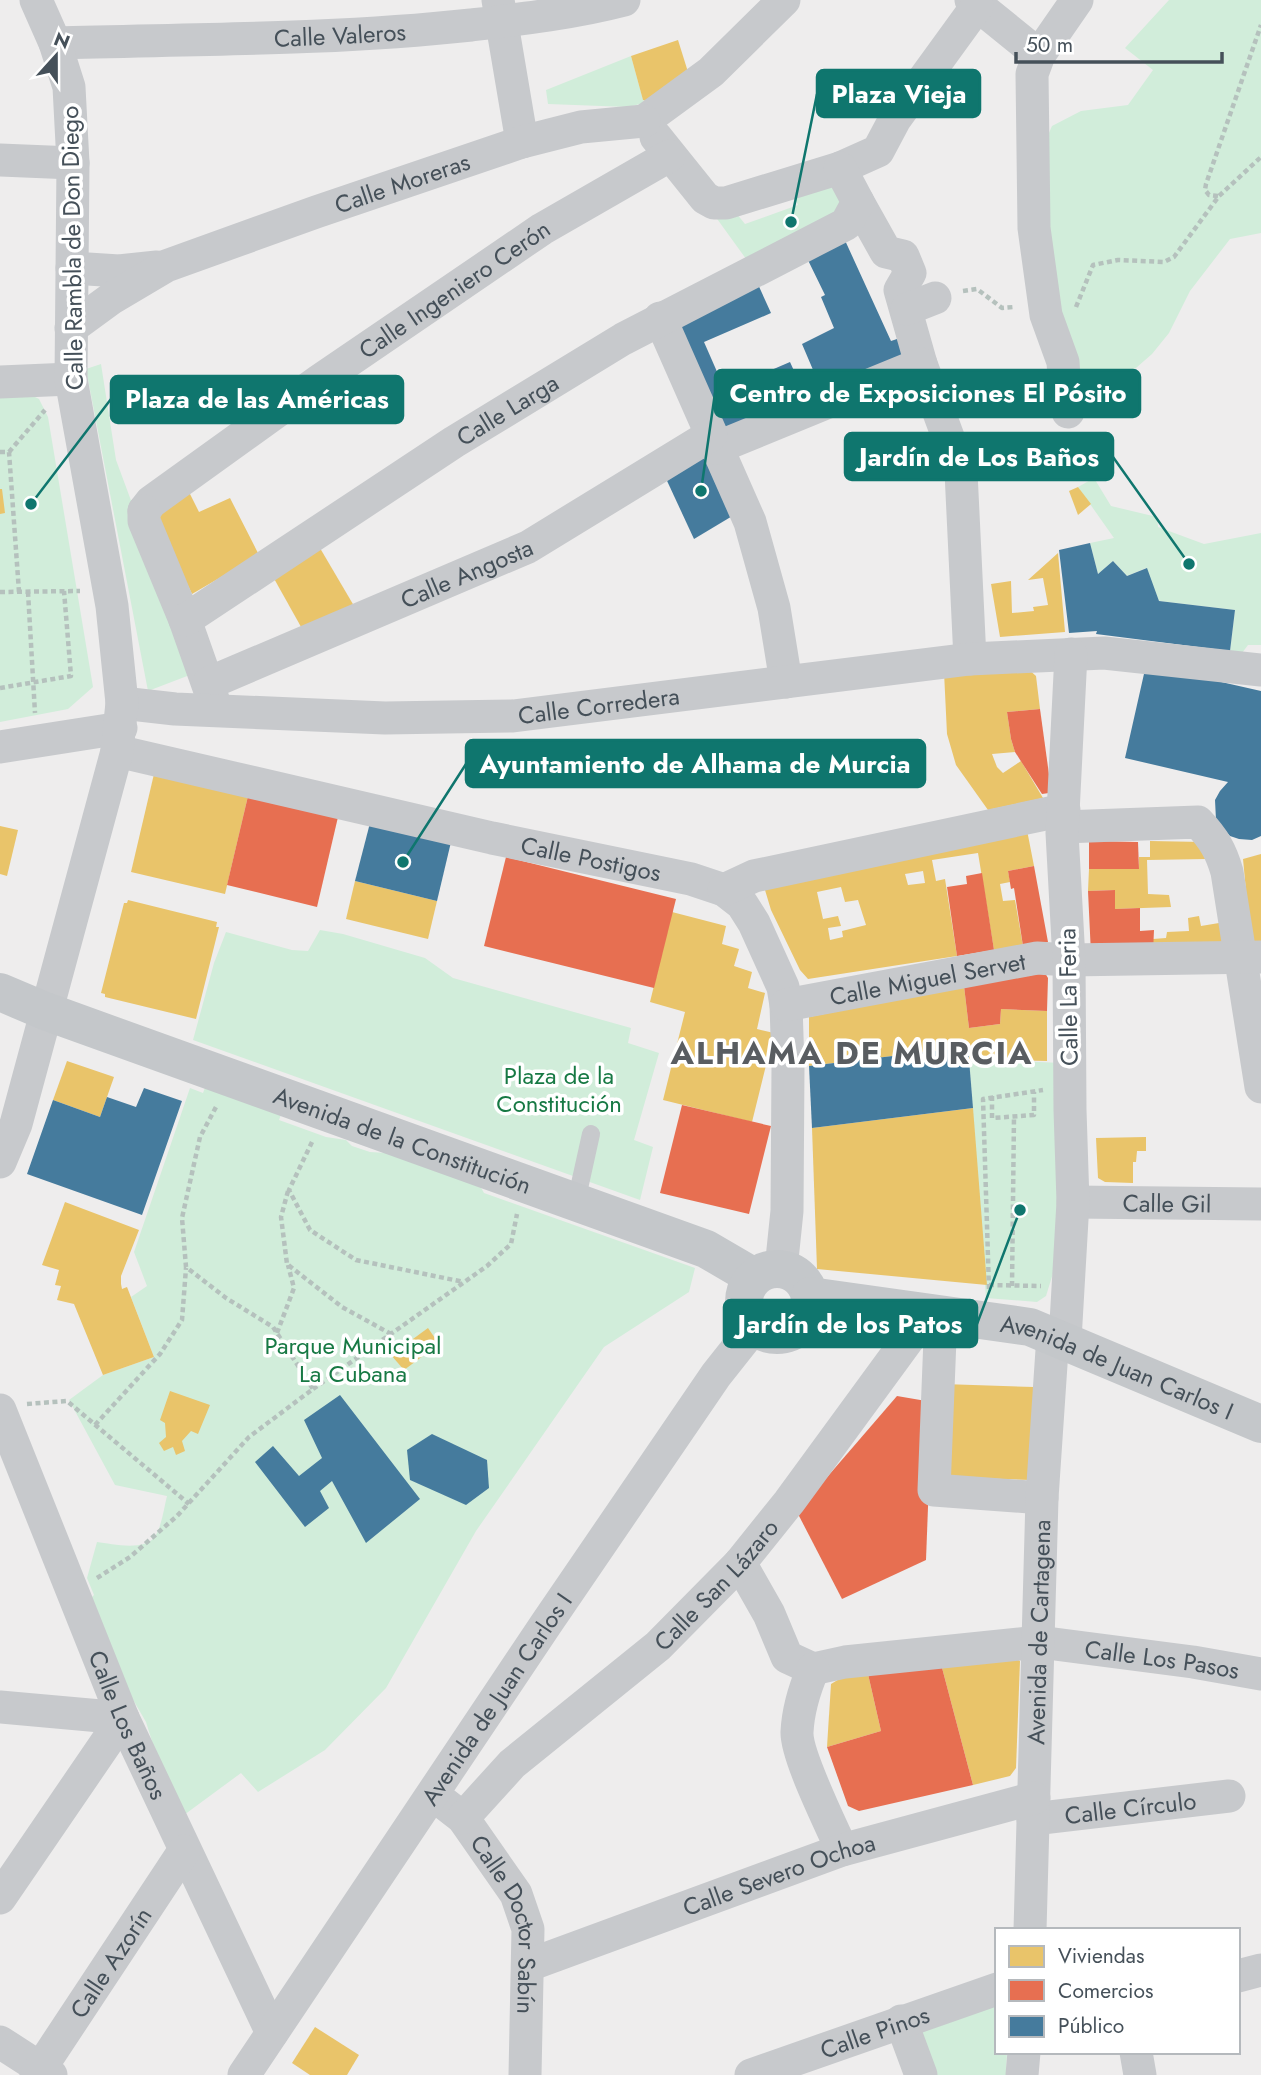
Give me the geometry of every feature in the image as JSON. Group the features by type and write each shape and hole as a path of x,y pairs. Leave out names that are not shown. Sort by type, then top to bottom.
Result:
{"main road":[{"name":"Avenida de la Constitución","path":"0,992 45,1011 768,1273"},
{"path":"768,1273 797,1275 803,1281 807,1310 785,1335 763,1333 747,1318 744,1296 748,1286 768,1273"},
{"name":"Avenida de Juan Carlos I","path":"807,1310 934,1312 988,1303 1030,1327 1261,1423"}],"street":[{"name":"Calle Rambla de Don Diego","path":"36,0 55,43 69,87 73,163 71,379 109,591 120,727"},
{"name":"Calle Valeros","path":"55,43 411,31 500,11 602,6 624,0"},
{"path":"784,0 711,72 644,121 669,156 705,198 714,203 726,202 840,168 878,151 895,119 974,3 1039,55"},
{"path":"1068,412 1063,362 1046,315 1034,229 1032,74 1039,55 1077,0"},
{"path":"500,11 522,142"},
{"name":"Calle Moreras","path":"71,328 112,298 166,266 522,142 581,127 644,121"},
{"name":"Calle Ingeniero Cerón","path":"144,510 319,381 542,229 669,156"},
{"path":"0,160 73,163"},
{"path":"840,168 852,213 886,252 903,256 910,273 900,290 918,311 921,364 961,472 970,659"},
{"name":"Calle Larga","path":"185,620 454,442 660,318 852,213"},
{"name":"Calle Moreras","path":"72,268 119,271 166,266"},
{"path":"660,318 750,522 774,608 786,682"},
{"name":"Calle Angosta","path":"213,697 528,547 714,442 921,364"},
{"path":"0,382 71,379"},
{"path":"95,520 144,510 144,521 213,697"},
{"name":"Calle Corredera","path":"120,727 213,697 385,718 513,716 970,659 1104,653 1261,670"},
{"name":"Calle La Feria","path":"1059,1337 1073,1202 1069,960 1063,819 1072,654"},
{"path":"170,763 175,709"},
{"path":"0,747 120,727 16,1124 0,1161"},
{"name":"Calle Postigos","path":"120,727 170,763 492,838 691,879 724,890"},
{"path":"768,1273 787,1211 786,1005 783,987 754,923 742,904 724,890 754,876 1063,819 1198,822 1220,850 1251,958 1261,1087"},
{"name":"Calle Miguel Servet","path":"786,1005 1037,958 1251,958"},
{"name":"Calle Gil","path":"1073,1202 1261,1204"},
{"path":"934,1312 934,1490 1042,1498"},
{"name":"Calle San Lázaro","path":"463,1818 512,1764 658,1646 740,1563 934,1312"},
{"name":"Avenida de Juan Carlos I","path":"244,2075 716,1375 754,1327"},
{"name":"Avenida de Cartagena","path":"1030,1928 1042,1498 1059,1337"},
{"name":"Calle Los Baños","path":"7,1408 73,1594 122,1718 272,2033"},
{"path":"740,1563 769,1615 787,1657 813,1669 807,1683 797,1734 802,1756 842,1850"},
{"name":"Calle Los Pasos","path":"813,1669 845,1662 1039,1642 1194,1662 1261,1674"},
{"path":"0,1707 122,1718 0,1898"},
{"name":"Calle Doctor Sabín","path":"432,1794 463,1818 516,1894 528,1929 525,2075"},
{"name":"Calle Círculo","path":"1033,1809 1228,1796"},
{"name":"Calle Severo Ochoa","path":"529,1965 842,1850 1033,1809"},
{"name":"Calle Azorín","path":"42,2073 184,1851"},
{"path":"1240,1975 1261,1970"},
{"name":"Calle Pinos","path":"751,2075 995,1990"},
{"path":"901,2021 921,2075"},
{"path":"0,2042 42,2073"},
{"path":"1022,2075 1024,2054"},
{"path":"1136,2054 1140,2075"}],"lane":[{"path":"576,1202 591,1133"}],"path":[{"path":"1219,196 1209,195 1205,190 1206,184 1261,25"},
{"path":"918,311 977,289 1002,308 1019,306 1046,315 1075,309 1093,265 1118,260 1164,262 1174,257 1219,196 1261,157"},
{"path":"19,592 9,452 71,379"},
{"path":"961,472 1056,430 1068,412"},
{"path":"0,452 9,452"},
{"path":"0,688 71,676 64,591"},
{"path":"0,592 109,591"},
{"path":"29,592 37,741"},
{"path":"95,1425 160,1354 182,1320 186,1267 182,1218 200,1137 232,1078"},
{"path":"988,1303 983,1099 1069,1087"},
{"path":"992,1096 992,1118 1034,1115 1034,1091"},
{"path":"277,1333 294,1288 287,1264 281,1217 289,1190 324,1111"},
{"path":"1012,1286 1014,1116"},
{"path":"73,1594 130,1557 189,1504 249,1437 487,1266 511,1244 518,1181"},
{"path":"289,1190 310,1230 356,1259 464,1282"},
{"path":"287,1264 342,1307 391,1334"},
{"path":"186,1267 226,1298 273,1327 313,1389"},
{"path":"988,1303 1012,1286 1043,1286"},
{"path":"7,1408 67,1401 189,1504"}],"green space":[{"path":"1169,0 1261,0 1261,233 1230,239 1190,291 1169,333 1152,354 1106,394 1082,405 1053,318 1045,142 1052,126 1081,111 1128,105 1153,70 1125,48"},
{"path":"631,56 644,103 628,107 548,104 546,90"},
{"path":"823,182 839,192 843,200 836,221 749,263 715,216 732,208 745,224 798,205 791,191"},
{"path":"101,364 116,460 195,673 148,691 86,369"},
{"path":"21,390 39,399 48,417 93,687 68,709 0,722 0,391"},
{"path":"1094,478 1111,506 1157,517 1158,527 1204,544 1261,533 1261,645 1248,645 1242,653 1230,651 1235,610 1159,601 1146,568 1127,576 1113,561 1098,574 1090,543 1114,538 1078,487"},
{"name":"Plaza de la Constitución","path":"320,930 425,958 453,978 631,1028 628,1043 659,1053 634,1140 653,1147 640,1200 193,1040 214,963 226,932 292,950 308,951"},
{"path":"969,1059 1062,1063 1058,1257 1046,1296 1037,1302 986,1298"},
{"name":"Parque Municipal La Cubana","path":"206,1085 282,1112 279,1120 326,1137 346,1140 352,1146 370,1152 403,1154 475,1177 484,1193 695,1268 689,1292 604,1347 476,1531 386,1688 325,1750 258,1792 241,1773 184,1815 166,1786 146,1722 110,1660 90,1599 94,1595 87,1578 97,1542 129,1546 145,1544 156,1535 167,1496 115,1485 69,1400 103,1375 154,1357 131,1297 147,1286 134,1252 190,1088 203,1093"},
{"path":"995,1995 995,2054 1007,2054 1006,2075 918,2075 906,2026"}],"building: Viviendas":[{"path":"678,40 688,72 650,102 643,100 631,56"},
{"path":"185,484 199,512 230,498 259,555 192,594 156,520"},
{"path":"1078,487 1091,504 1078,515 1069,491"},
{"path":"0,489 5,513 0,514"},
{"path":"317,543 357,611 305,634 272,575"},
{"path":"1058,553 1065,632 1000,637 991,584 1011,581 1012,613 1034,611 1033,607 1048,605 1043,578 1028,580"},
{"path":"1027,668 1036,676 1040,709 1007,712 1015,752 992,754 997,767 1003,773 1021,761 1043,798 988,810 956,765 947,734 944,672"},
{"path":"154,774 248,796 225,894 131,872"},
{"path":"1026,825 1034,866 1008,871 1010,882 1000,884 1003,901 1015,900 1023,946 994,950 978,853 932,860 936,881 945,879 957,956 808,979 800,970 771,910 762,880","holes":["923,871 925,883 908,885 905,874","841,887 845,902 858,900 866,925 842,931 843,937 830,940 828,928 841,926 838,916 823,919 817,892"]},
{"path":"0,826 18,830 7,876 0,874"},
{"path":"1150,841 1203,842 1206,859 1147,860 1148,894 1169,895 1171,907 1115,909 1115,890 1088,891 1089,869 1139,869 1139,857 1150,857"},
{"path":"1261,854 1261,950 1251,944 1243,859"},
{"path":"355,881 437,901 428,939 346,919"},
{"path":"128,900 217,922 216,927 219,927 196,1019 105,997 105,994 101,993 124,903"},
{"path":"672,912 726,926 722,944 739,949 734,966 752,972 748,988 765,993 757,1029 774,1033 752,1122 663,1100 685,1012 650,1002"},
{"path":"1199,916 1201,926 1219,923 1223,942 1153,952 1153,939 1166,938 1167,932 1189,931 1188,918"},
{"path":"964,986 969,1028 1000,1024 1001,1009 1047,1011 1047,1061 969,1059 968,1047 809,1066 809,1017"},
{"path":"67,1061 114,1077 100,1117 53,1100"},
{"path":"973,1108 987,1285 817,1269 812,1128"},
{"path":"1146,1137 1146,1151 1137,1151 1136,1162 1133,1162 1133,1183 1105,1182 1098,1178 1096,1138"},
{"path":"65,1202 139,1230 121,1276 121,1284 122,1289 127,1287 154,1357 103,1375 74,1304 57,1300 61,1286 55,1285 59,1270 42,1265"},
{"path":"428,1328 439,1344 404,1370 391,1355"},
{"path":"943,1384 1034,1387 1030,1480 940,1477"},
{"path":"170,1391 210,1405 198,1434 191,1431 182,1441 185,1451 176,1455 173,1447 164,1451 159,1443 166,1437 165,1423 160,1420"},
{"path":"1010,1655 1020,1661 1016,1768 1010,1776 973,1785 941,1664"},
{"path":"868,1674 881,1731 827,1747 831,1684 841,1678"},
{"path":"315,2027 359,2055 347,2075 310,2075 292,2063"}],"building: Comercios":[{"path":"1040,709 1051,789 1049,793 1042,794 1015,752 1007,712"},
{"path":"248,796 338,817 317,907 227,885"},
{"path":"1089,841 1138,842 1139,869 1089,869"},
{"path":"506,857 676,899 654,988 484,946"},
{"path":"1034,866 1048,942 1023,946 1014,888 1011,889 1008,871"},
{"path":"982,873 994,950 957,956 947,887 967,884 966,876"},
{"path":"1115,890 1115,909 1140,908 1140,931 1154,930 1153,952 1091,954 1088,891"},
{"path":"1045,973 1048,978 1047,1011 1001,1009 1000,1024 969,1028 964,986"},
{"path":"682,1105 771,1126 749,1214 660,1193"},
{"path":"897,1396 932,1402 926,1560 842,1599 797,1512"},
{"path":"941,1664 973,1785 859,1811 848,1806 827,1747 881,1731 868,1674"}],"building: Público":[{"path":"843,236 891,341 903,337 912,363 825,398 802,344 834,328 821,297 825,295 805,254"},
{"path":"756,280 771,313 704,342 725,390 790,362 806,397 722,433 671,317"},
{"path":"708,445 739,512 694,539 662,470"},
{"path":"1090,543 1098,574 1113,561 1127,576 1147,568 1159,601 1235,610 1230,651 1096,634 1097,631 1069,633 1059,550"},
{"path":"1146,665 1261,691 1261,836 1252,840 1230,836 1216,820 1215,800 1228,782 1125,758"},
{"path":"370,823 451,842 437,901 355,881"},
{"path":"968,1047 973,1108 812,1128 809,1066"},
{"path":"144,1088 182,1101 142,1215 27,1174 53,1100 100,1117 107,1097 136,1107"},
{"path":"340,1395 420,1499 366,1543 332,1481 320,1491 329,1508 305,1527 255,1462 273,1446 299,1476 322,1458 304,1420"},
{"path":"432,1434 487,1460 489,1488 466,1505 410,1480 407,1450"}],"place":[{"name":"Plaza Vieja","path":"791,222"},
{"name":"Centro de Exposiciones El Pósito","path":"701,491"},
{"name":"Plaza de las Américas","path":"31,504"},
{"name":"Jardín de Los Baños","path":"1189,564"},
{"name":"Ayuntamiento de Alhama de Murcia","path":"403,862"},
{"name":"Jardín de los Patos","path":"1020,1210"}],"district":[{"name":"ALHAMA DE MURCIA","path":"852,1053"}]}
